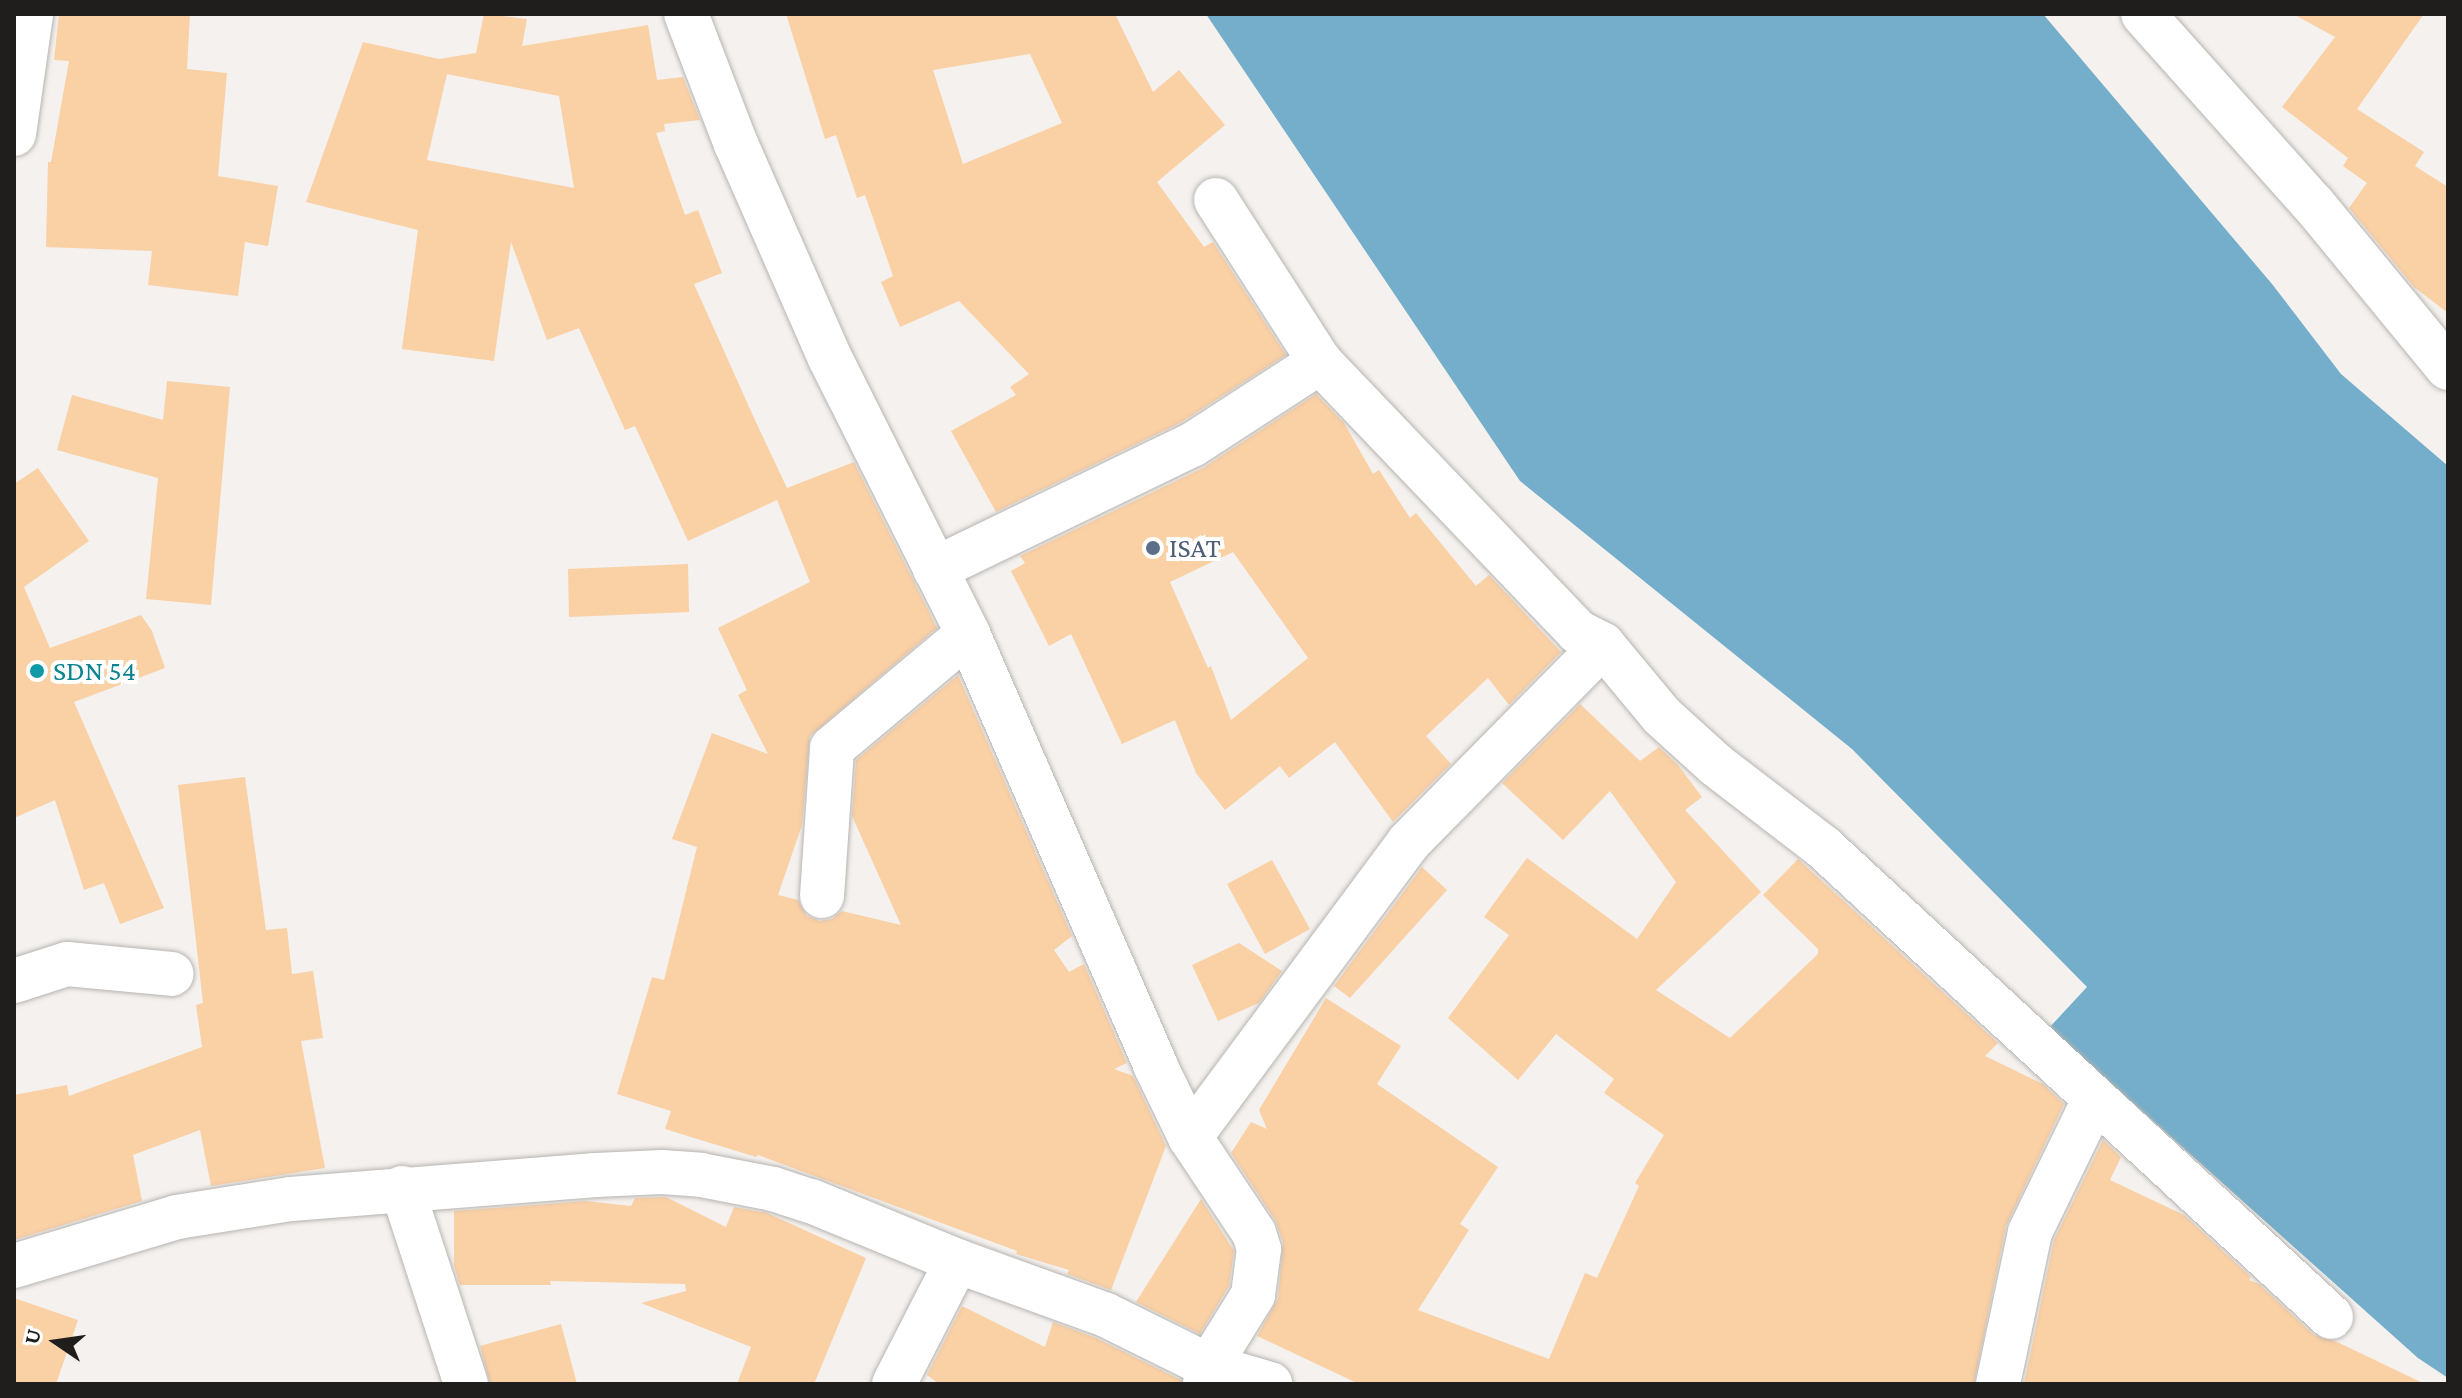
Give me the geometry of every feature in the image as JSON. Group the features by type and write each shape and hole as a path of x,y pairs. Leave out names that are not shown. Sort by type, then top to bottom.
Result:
{"street":[{"path":"14,134 31,14"},
{"path":"686,14 747,170 830,358 968,634 1190,1137 1247,1217 1259,1249 1253,1295 1207,1375"},
{"path":"2143,14 2314,205 2448,368"},
{"path":"1216,200 1320,362 1558,612 1578,632 1603,645 1662,716 1716,765 1823,847 2331,1317"},
{"path":"935,569 1192,445 1320,362"},
{"path":"822,896 832,748 968,634"},
{"path":"1190,1137 1409,842 1603,645"},
{"path":"14,981 67,964 172,974"},
{"path":"1998,1384 2030,1232 2094,1100"},
{"path":"14,1266 177,1217 291,1199 402,1188 662,1172 701,1175 773,1189 811,1201 957,1261 1106,1315 1207,1375 1270,1384"},
{"path":"402,1188 466,1384"},
{"path":"894,1384 957,1261"}],"water":[{"path":"1206,14 2043,14 2272,284 2341,374 2448,466 2448,1378 2418,1358 2049,1028 2087,987 1852,749 1520,481"}],"building":[{"path":"59,14 190,14 187,69 227,73 218,176 278,186 268,246 245,242 238,296 148,285 152,251 46,247 48,162 51,162 69,61 54,60"},
{"path":"484,14 527,19 522,46 648,25 657,80 683,77 700,120 664,124 665,131 656,133 685,215 698,210 722,273 694,284 754,418 787,488 854,462 937,628 810,736 802,825 778,895 798,900 807,916 820,921 832,919 842,911 901,925 852,816 856,760 958,675 1072,936 1054,950 1069,972 1084,964 1127,1063 1114,1069 1133,1076 1166,1146 1111,1290 1067,1274 1069,1270 1016,1254 1017,1251 758,1155 756,1157 665,1129 671,1111 617,1094 652,977 664,980 697,847 672,839 712,733 768,754 738,695 747,690 718,628 810,582 777,500 688,541 635,426 625,430 579,328 547,340 511,242 494,361 402,349 418,230 306,202 363,42 439,59 476,53","holes":["447,74 559,96 574,188 427,160"]},
{"path":"786,14 1115,14 1153,92 1179,70 1225,125 1157,182 1204,247 1213,242 1286,355 1180,423 996,512 951,431 1016,395 1010,387 1029,374 959,301 900,327 881,282 893,276 865,195 857,198 836,135 825,139","holes":["1030,54 1062,123 963,164 933,70"]},
{"path":"2293,14 2424,14 2357,109 2424,152 2415,166 2448,187 2448,313 2414,287 2349,208 2367,183 2343,166 2348,158 2282,107 2335,37"},
{"path":"167,381 230,387 211,605 146,599 158,478 57,450 72,395 163,420"},
{"path":"1316,394 1344,423 1373,474 1379,470 1410,518 1416,513 1476,586 1489,575 1561,652 1509,705 1488,678 1426,736 1451,764 1393,822 1335,742 1289,778 1280,766 1225,810 1196,773 1175,720 1122,744 1071,634 1049,646 1011,571 1025,563 1020,556 1203,468","holes":["1233,552 1308,658 1231,720 1211,666 1208,668 1170,582"]},
{"path":"38,468 89,541 24,587 50,648 141,615 152,631 165,668 74,702 164,908 120,924 104,883 84,890 55,800 14,818 14,484"},
{"path":"688,564 689,612 569,617 568,569"},
{"path":"1580,704 1640,761 1659,747 1678,765 1702,797 1685,810 1761,892 1656,990 1730,1038 1818,954 1818,949 1763,895 1798,859 1998,1043 1985,1056 2043,1084 2064,1104 2006,1226 1974,1384 1359,1384 1257,1336 1278,1299 1283,1242 1275,1220 1231,1153 1251,1122 1267,1129 1259,1110 1326,998 1401,1046 1377,1084 1498,1167 1460,1224 1469,1230 1418,1310 1549,1359 1585,1273 1597,1278 1639,1186 1635,1183 1664,1135 1604,1093 1614,1079 1556,1034 1518,1080 1448,1018 1509,935 1484,917 1527,858 1637,939 1676,882 1610,791 1563,840 1502,783"},
{"path":"245,777 266,930 287,928 292,974 313,971 323,1038 301,1041 325,1168 211,1186 200,1130 133,1155 142,1201 14,1240 14,1095 67,1085 69,1096 202,1047 196,1005 203,1003 178,785"},
{"path":"1272,860 1310,929 1265,954 1227,884"},
{"path":"1422,867 1447,890 1350,998 1334,986"},
{"path":"1239,943 1282,971 1259,1003 1218,1021 1192,965"},
{"path":"2103,1140 2121,1157 2110,1180 2184,1215 2251,1277 2249,1280 2259,1284 2314,1335 2335,1341 2425,1384 2024,1384 2054,1240"},
{"path":"666,1197 726,1227 734,1207 767,1213 866,1258 814,1384 737,1384 751,1347 641,1303 686,1291 685,1284 550,1281 551,1285 460,1285 454,1266 454,1211 585,1201 631,1206 635,1198"},
{"path":"1201,1199 1234,1251 1229,1286 1200,1334 1136,1302"},
{"path":"14,1298 78,1320 56,1384 14,1384"},
{"path":"962,1306 1045,1347 1053,1322 1096,1338 1181,1380 1181,1384 939,1384 927,1375"},
{"path":"561,1324 577,1384 490,1384 480,1346"}],"place":[{"name":"ISAT","path":"1153,548"},
{"name":"SDN 54","path":"37,671"}]}
